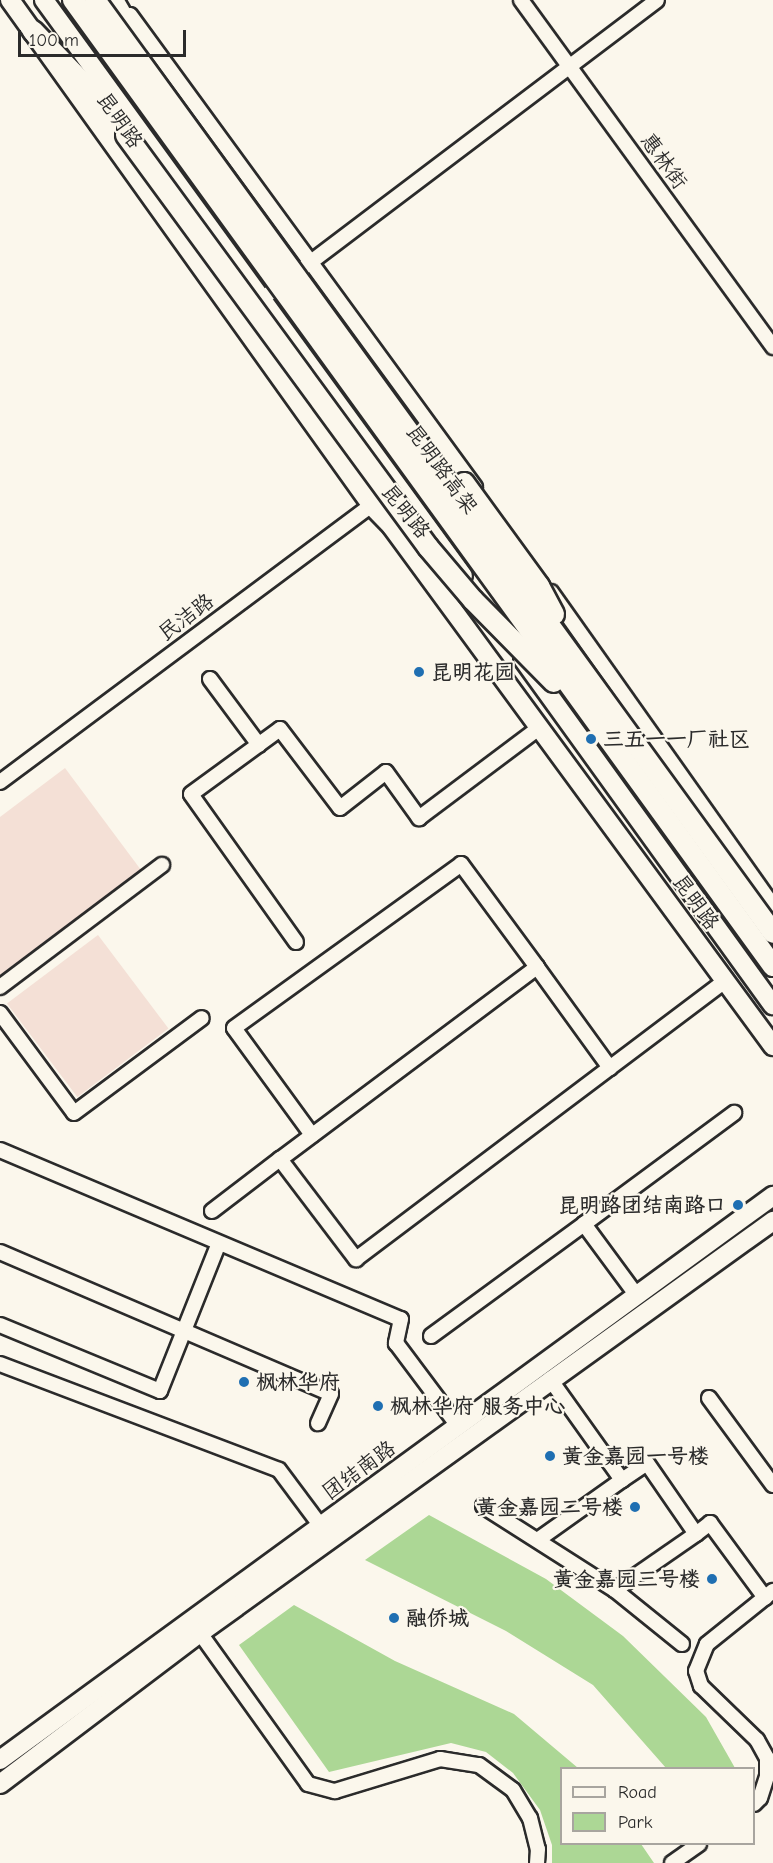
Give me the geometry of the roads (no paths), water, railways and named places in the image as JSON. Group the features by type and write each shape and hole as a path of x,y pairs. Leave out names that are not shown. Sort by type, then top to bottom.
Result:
{"highway":[{"name":"昆明路高架","path":"73,0 773,966"},
{"name":"昆明路高架","path":"95,0 773,933"},
{"path":"114,0 138,45 539,586 586,675"},
{"path":"33,31 101,102 428,547 473,600 598,726"}],"main road":[{"name":"昆明路","path":"10,0 90,117 372,506 392,527 773,1046"},
{"name":"昆明路","path":"44,0 773,1005"},
{"name":"团结南路","path":"0,1784 196,1628 320,1525 773,1196"},
{"name":"团结南路","path":"0,1760 196,1628 773,1221"}],"street":[{"path":"114,0 312,261 773,906"},
{"name":"惠林街","path":"521,0 773,347"},
{"path":"262,299 657,0"},
{"name":"民洁路","path":"0,782 398,486"},
{"path":"210,679 259,745"},
{"path":"296,942 191,794 280,729 340,808 386,772 419,818 540,727"},
{"path":"312,1136 234,1028 462,864 609,1068"},
{"path":"0,987 162,865"},
{"path":"212,1211 537,967"},
{"path":"280,1159 356,1259 726,980"},
{"path":"0,1013 74,1113 202,1018"},
{"path":"431,1336 734,1113"},
{"path":"0,1150 401,1319 396,1343 458,1426"},
{"path":"584,1224 637,1296"},
{"path":"0,1325 160,1391 219,1243"},
{"path":"0,1252 331,1394 318,1424"},
{"path":"0,1364 279,1470 320,1525"},
{"path":"550,1379 622,1480"},
{"path":"709,1398 773,1485"},
{"path":"539,1539 647,1462 696,1534"},
{"path":"483,1506 539,1539 615,1590 682,1644"},
{"path":"615,1590 711,1523 769,1595 707,1644 696,1671 701,1686 757,1740 767,1758 764,1787 755,1801"},
{"path":"196,1628 308,1784 335,1791 440,1759 479,1765 513,1790 530,1818 538,1849 537,1863"},
{"path":"672,1863 698,1845"}],"place":[{"name":"昆明花园","path":"419,672"},
{"name":"三五一一厂社区","path":"591,739"},
{"name":"昆明路团结南路口","path":"738,1205"},
{"name":"枫林华府","path":"244,1382"},
{"name":"枫林华府 服务中心","path":"378,1406"},
{"name":"黄金嘉园一号楼","path":"550,1456"},
{"name":"黄金嘉园二号楼","path":"635,1507"},
{"name":"黄金嘉园三号楼","path":"712,1579"},
{"name":"融侨城","path":"394,1618"}]}
